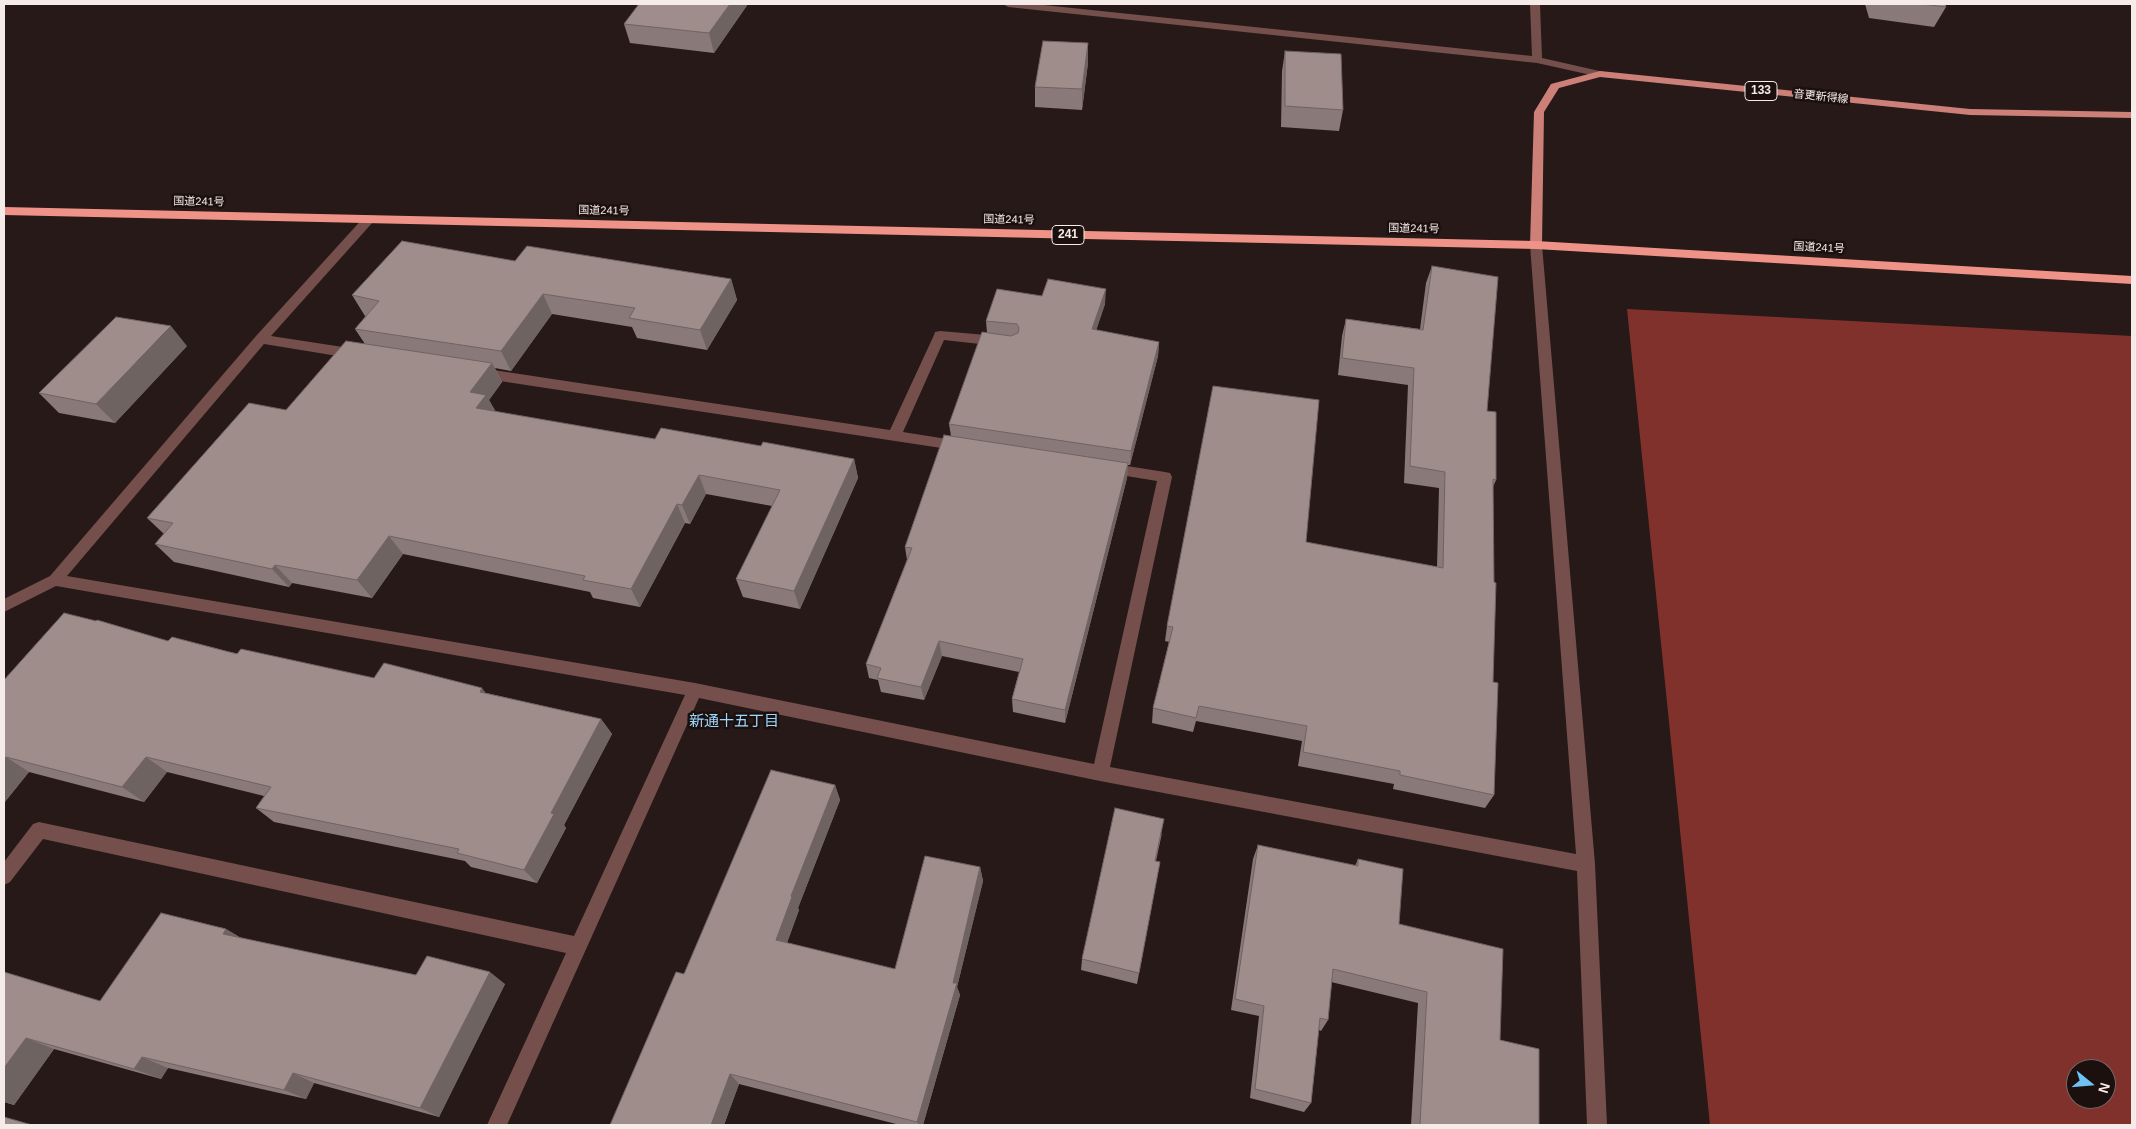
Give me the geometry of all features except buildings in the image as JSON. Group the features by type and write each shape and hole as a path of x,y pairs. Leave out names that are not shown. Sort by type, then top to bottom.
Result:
{"highway":[{"name":"国道241号","path":"4,211 1536,246 2132,280"}],"main road":[{"name":"音更新得線","path":"1536,246 1539,112 1555,86 1600,74 1970,112 2132,115"}],"street":[{"path":"1008,4 1537,60 1600,74"},
{"path":"1535,4 1537,60"},
{"path":"4,606 55,580 261,339 369,219"},
{"path":"1536,246 1586,864 1597,1125"},
{"path":"894,436 940,335 1012,343"},
{"path":"261,339 370,356"},
{"path":"468,371 971,447"},
{"path":"1097,467 1165,477 1100,773"},
{"path":"55,580 695,690 1100,773 1586,864"},
{"path":"497,1125 695,690"},
{"path":"4,876 39,830 578,946"}],"shaded area":[{"path":"1627,309 2132,336 2132,1125 1710,1125"}],"district":[{"name":"新通十五丁目","path":"734,722"}]}
